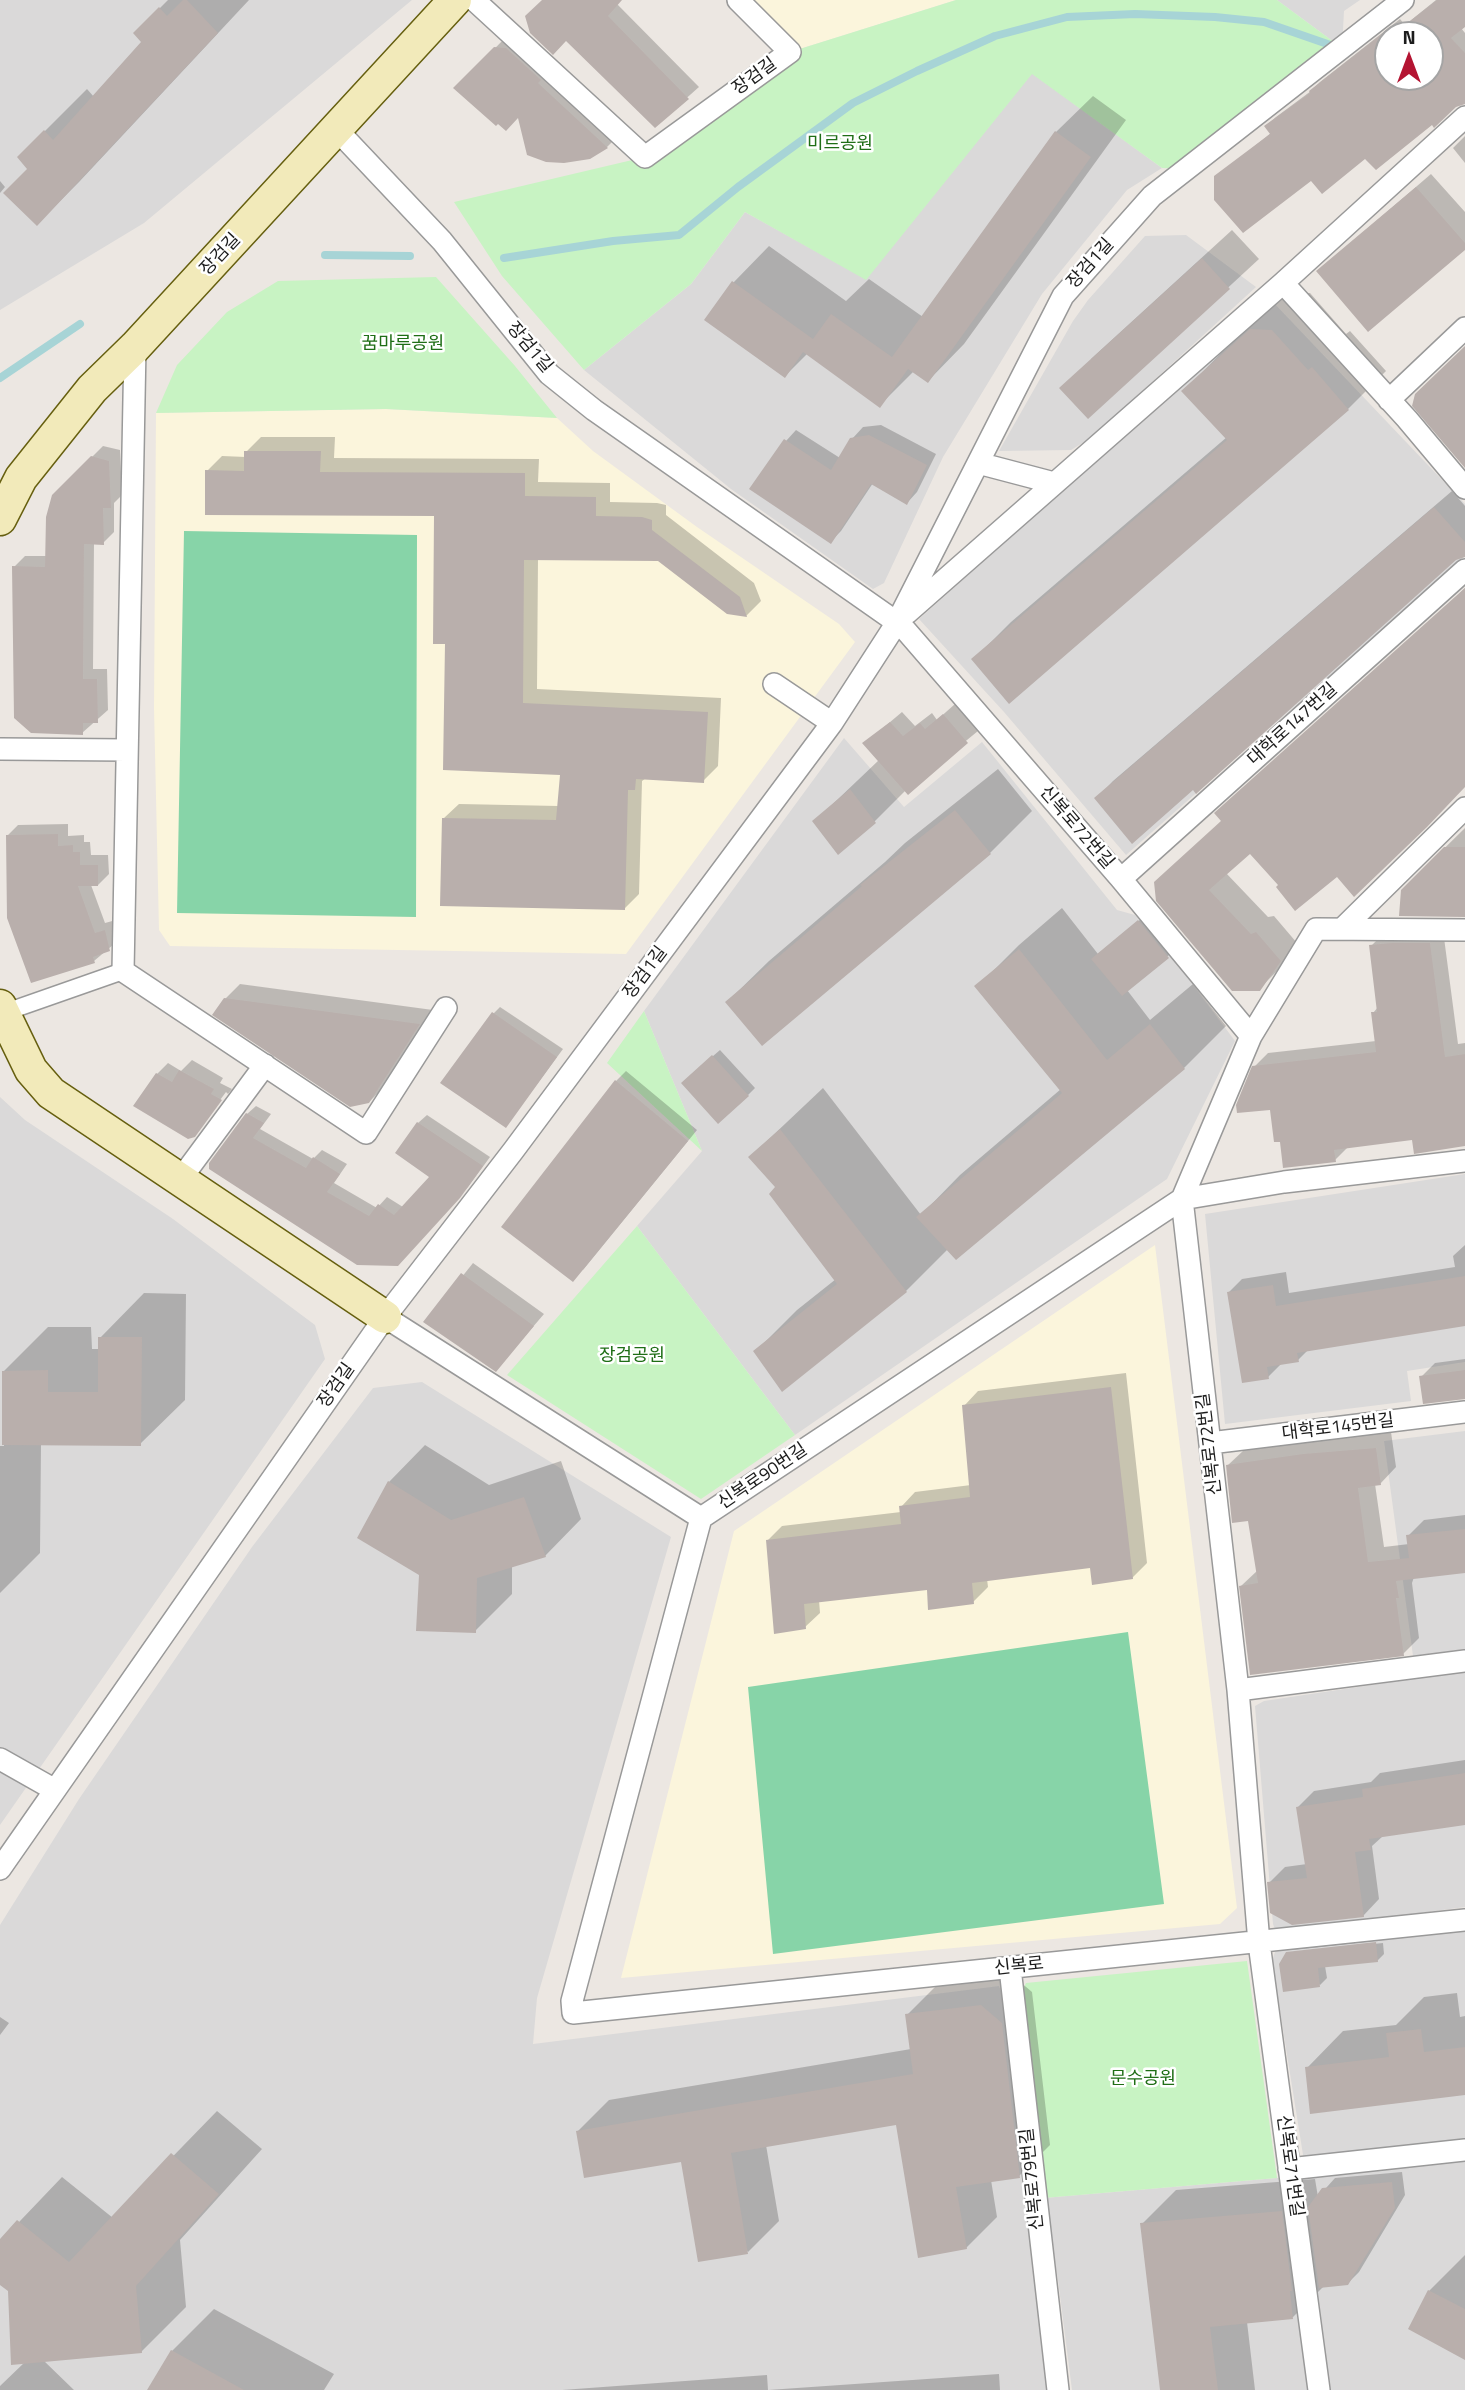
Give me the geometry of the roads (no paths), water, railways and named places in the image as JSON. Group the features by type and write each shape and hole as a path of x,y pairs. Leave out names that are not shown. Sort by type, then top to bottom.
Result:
{"main road":[{"name":"장검길","path":"0,519 21,478 92,389 337,130 455,0"},
{"path":"1,1011 31,1070 51,1093 385,1317"}],"street":[{"name":"장검길","path":"474,0 645,157 790,52 738,0"},
{"name":"장검1길","path":"385,1317 521,1140 832,723 897,623 1063,296 1152,196 1404,0"},
{"name":"장검1길","path":"897,623 1283,283 1465,117"},
{"name":"장검1길","path":"337,130 442,241 550,374 594,410 897,623"},
{"path":"1283,283 1465,488"},
{"path":"1389,400 1465,328"},
{"path":"123,971 135,346"},
{"path":"978,463 1054,483"},
{"name":"대학로147번길","path":"1121,879 1465,570"},
{"name":"신복로72번길","path":"897,623 1121,879 1251,1036"},
{"path":"774,684 832,723"},
{"path":"0,749 127,750"},
{"path":"1342,929 1465,808"},
{"name":"신복로72번길","path":"1259,1943 1238,1690 1182,1199 1251,1036 1316,929 1342,929"},
{"path":"1342,929 1465,930"},
{"path":"1,1011 123,971"},
{"path":"123,971 366,1133 446,1008"},
{"path":"188,1169 265,1065"},
{"path":"1182,1199 1284,1182 1465,1161"},
{"name":"신복로90번길","path":"573,2013 572,2001 701,1518 1182,1199"},
{"name":"장검길","path":"0,1869 385,1317"},
{"path":"385,1317 701,1518"},
{"name":"대학로145번길","path":"1210,1443 1465,1412"},
{"path":"1238,1690 1465,1661"},
{"path":"0,1759 55,1790"},
{"name":"신복로","path":"573,2013 1465,1920"},
{"name":"신복로71번길","path":"1259,1943 1319,2390"},
{"name":"신복로79번길","path":"1010,1968 1058,2390"},
{"path":"1289,2169 1465,2150"}],"waterway":[{"path":"504,258 613,241 679,235 738,187 853,103 995,36 1067,17 1135,14 1264,22 1339,48"},
{"path":"325,255 410,256"},
{"path":"0,378 80,324"}],"park label":[{"name":"미르공원","path":"840,145"},
{"name":"꿈마루공원","path":"403,345"},
{"name":"장검공원","path":"632,1357"},
{"name":"문수공원","path":"1143,2080"}]}
